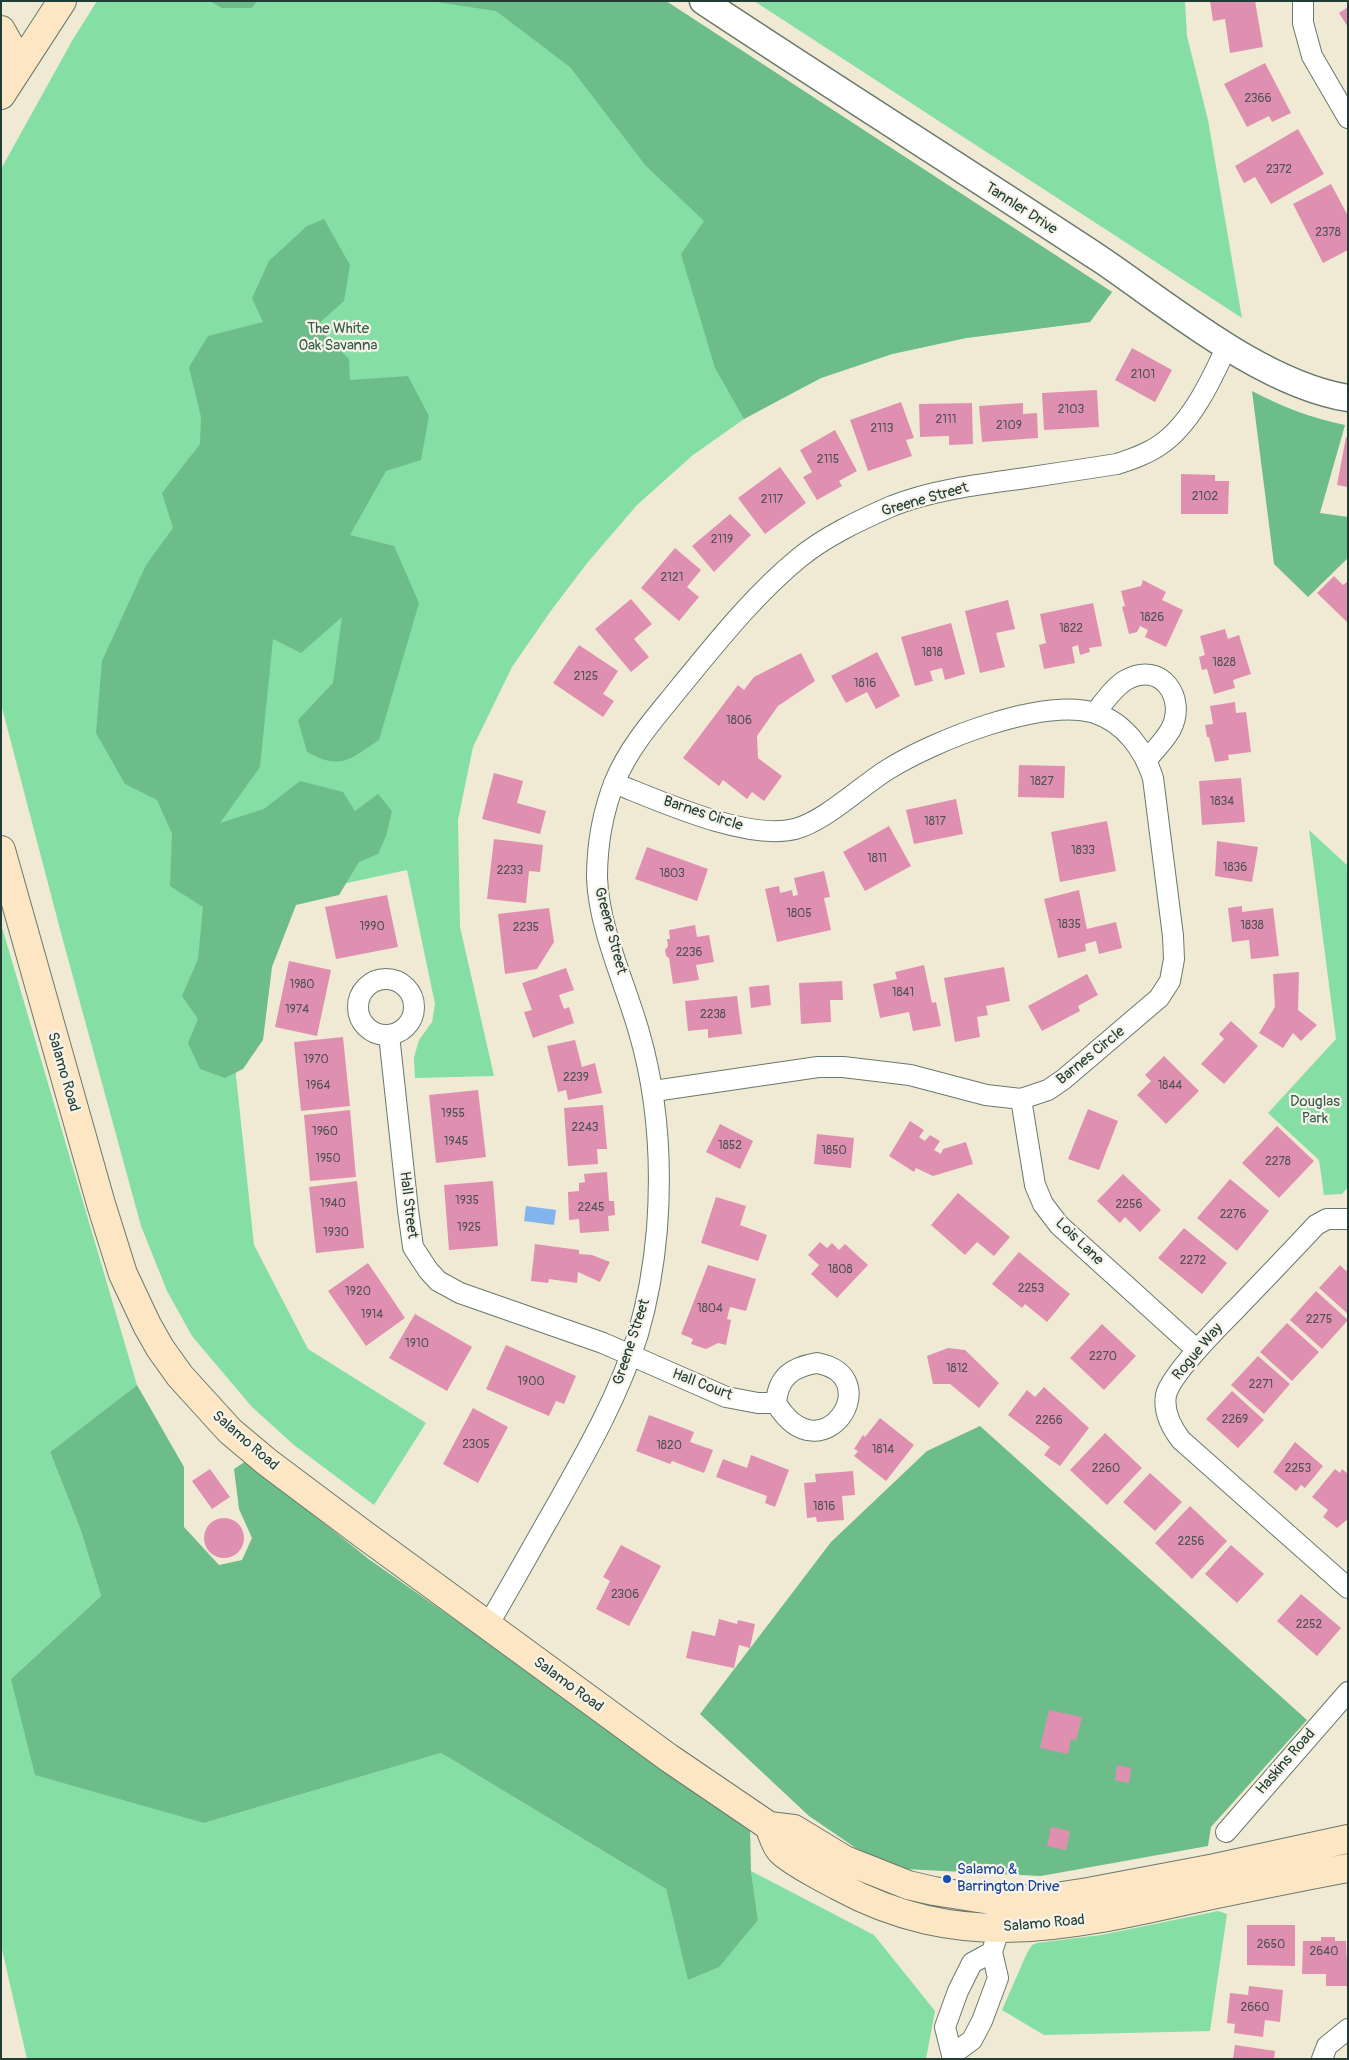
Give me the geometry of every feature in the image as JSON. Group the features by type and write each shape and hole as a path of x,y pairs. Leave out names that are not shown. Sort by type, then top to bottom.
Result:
{"main road":[{"path":"1,95 62,1"},
{"path":"1,30 11,48 16,71"},
{"name":"Salamo Road","path":"1,850 118,1258 138,1307 160,1348 195,1395 244,1443 355,1529 676,1763 769,1826 794,1829 845,1860 908,1885 997,1901 1049,1898 1088,1892 1348,1839"},
{"name":"Salamo Road","path":"769,1826 780,1850 803,1866 847,1891 911,1916 952,1925 994,1941 1348,1868"}],"street":[{"name":"Tannler Drive","path":"703,1 1099,259 1227,346 1296,383 1320,392 1348,398"},
{"path":"1303,1 1303,23 1312,56 1348,118"},
{"name":"Greene Street","path":"488,1626 588,1450 631,1354 647,1295 657,1228 658,1142 654,1091 641,1037 600,906 597,880 602,822 614,783 638,738 731,625 800,556 847,527 905,502 956,488 1102,466 1138,457 1160,445 1175,432 1204,392 1227,346"},
{"path":"1095,714 1117,687 1126,680 1147,674 1154,675 1167,684 1172,692 1174,701 1174,720 1171,729 1163,741 1147,759"},
{"name":"Barnes Circle","path":"614,783 730,826 767,832 795,829 821,816 894,766 924,749 969,730 1014,718 1052,711 1077,710 1106,718 1124,731 1138,745 1147,759 1153,778 1173,936 1174,959 1170,981 1160,998 1141,1016 1048,1090 1021,1099 986,1095 910,1075 843,1067 818,1067 654,1091"},
{"name":"Hall Street","path":"389,1035 409,1224 413,1247 428,1270 438,1281 460,1293 631,1354"},
{"name":"Lois Lane","path":"1021,1099 1035,1185 1043,1204 1059,1225 1197,1350"},
{"name":"Rogue Way","path":"1348,1219 1327,1219 1316,1225 1197,1350 1174,1379 1166,1394 1166,1409 1172,1428 1181,1440 1348,1588"},
{"name":"Hall Court","path":"631,1354 726,1397 758,1403 776,1403"},
{"name":"Haskins Road","path":"1226,1832 1348,1692"},
{"path":"994,1941 972,1963 958,1992 945,2027 953,2056 972,2040 982,2021 998,1978 994,1941 997,1901"},
{"path":"1322,2059 1327,2046 1348,2029"}],"green space":[{"name":"The White Oak Savanna","path":"97,1 666,1 1112,292 1090,322 966,338 892,354 821,378 754,412 693,455 637,505 588,562 512,667 473,747 458,820 460,927 494,1076 415,1078 414,1057 419,1040 432,1022 435,1004 407,870 324,888 244,889 236,1076 254,1245 308,1349 426,1423 374,1505 294,1445 252,1407 192,1336 167,1291 141,1226 1,704 1,169 72,41"},
{"path":"210,1 257,1 252,8 222,8"},
{"path":"430,1 666,1 1112,292 1090,322 966,338 892,354 821,378 744,419 715,368 681,254 704,221 646,166 570,67 496,11"},
{"path":"754,1 1185,1 1187,36 1208,120 1242,318"},
{"path":"324,219 350,265 344,301 316,326 349,359 350,380 408,376 429,416 421,460 386,471 350,535 394,546 419,603 379,740 360,753 337,762 319,758 307,752 298,720 333,683 342,617 301,653 273,639 260,767 220,823 264,809 300,781 343,792 355,811 378,794 392,811 386,836 378,854 359,862 339,895 296,905 272,967 263,1040 243,1069 225,1078 200,1069 188,1043 198,1019 182,996 198,959 203,907 170,886 172,834 157,800 125,784 96,733 102,661 146,565 173,528 162,493 200,444 201,417 189,367 208,336 263,322 252,298 269,261 307,226"},
{"path":"1252,391 1297,411 1345,425 1320,513 1348,517 1348,558 1308,597 1274,564"},
{"name":"Douglas Park","path":"1309,830 1348,866 1348,1187 1342,1194 1324,1195 1319,1160 1268,1113 1336,1039"},
{"path":"1,924 137,1385 50,1452 81,1531 101,1596 11,1679 204,1823 441,1753 666,1889 689,1980 758,1920 751,1871 874,1935 935,2011 926,2059 27,2059 1,1945"},
{"path":"137,1385 184,1467 184,1527 219,1565 242,1560 252,1538 239,1509 234,1469 246,1461 370,1560 750,1827 751,1871 758,1920 719,1967 688,1980 666,1889 441,1753 204,1823 35,1775 11,1679 101,1596 81,1531 50,1452"},
{"path":"980,1426 1307,1720 1211,1827 1208,1846 1041,1876 885,1868 809,1816 700,1714 831,1542 927,1451"},
{"path":"1218,1911 1227,1914 1210,2031 1044,2035 1002,2010 1032,1945 1101,1935"}],"water":[{"path":"526,1206 556,1210 554,1225 524,1221"}],"building":[{"path":"1210,1 1255,1 1263,47 1230,53 1225,19 1213,21"},
{"path":"1348,7 1348,27 1339,13"},
{"path":"1265,63 1291,113 1272,122 1269,116 1247,127 1224,84"},
{"path":"1298,129 1324,174 1271,204 1255,177 1244,183 1235,166"},
{"path":"1331,184 1348,216 1348,250 1323,263 1293,204"},
{"path":"1132,348 1172,370 1155,402 1115,380"},
{"path":"1097,390 1099,427 1044,430 1042,393"},
{"path":"901,402 914,438 906,440 912,456 868,471 850,420"},
{"path":"972,403 973,444 949,445 949,436 920,437 919,404"},
{"path":"1023,403 1023,414 1037,413 1038,438 982,442 979,406"},
{"path":"835,430 857,471 839,481 842,486 817,500 803,477 812,472 800,450"},
{"path":"1346,437 1348,438 1348,487 1337,485"},
{"path":"780,467 806,503 765,534 738,498"},
{"path":"1181,474 1215,475 1215,481 1229,481 1228,514 1181,514"},
{"path":"730,514 751,535 714,572 692,546"},
{"path":"675,548 701,570 687,587 699,597 679,621 641,588"},
{"path":"1334,576 1343,585 1348,581 1348,623 1317,593"},
{"path":"1143,580 1166,592 1162,600 1183,610 1166,647 1145,637 1148,630 1140,626 1137,632 1129,634 1122,607 1125,606 1121,591 1141,586"},
{"path":"631,599 652,624 634,639 649,657 631,672 595,629"},
{"path":"1008,600 1015,629 996,633 1005,667 980,673 965,611"},
{"path":"1093,603 1102,646 1089,648 1090,652 1080,655 1078,645 1072,647 1075,663 1044,669 1039,645 1046,643 1040,614"},
{"path":"951,623 965,674 945,680 942,668 930,671 933,681 915,686 901,637"},
{"path":"1225,629 1228,639 1239,635 1251,674 1233,680 1235,688 1214,694 1207,669 1202,670 1199,657 1205,655 1200,636"},
{"path":"579,645 618,671 603,694 614,701 603,717 553,683"},
{"path":"877,652 900,696 876,709 867,692 846,703 831,676"},
{"path":"801,653 815,681 778,706 757,736 758,758 782,776 764,801 752,792 747,799 723,780 719,786 683,758 738,685 744,690 754,677"},
{"path":"1235,702 1236,713 1246,712 1251,752 1228,755 1229,760 1215,762 1205,725 1213,724 1210,706"},
{"path":"1019,765 1065,766 1064,798 1018,797"},
{"path":"494,773 523,781 517,803 546,811 540,834 482,819"},
{"path":"1241,778 1245,822 1202,825 1199,781"},
{"path":"956,799 963,834 914,844 906,810"},
{"path":"1107,821 1116,871 1060,882 1051,832"},
{"path":"889,826 911,866 865,891 843,852"},
{"path":"494,839 543,845 540,872 529,871 526,903 487,899"},
{"path":"1217,841 1258,847 1252,882 1215,876"},
{"path":"647,847 708,869 697,901 635,879"},
{"path":"824,871 830,897 824,898 831,930 777,942 765,889 779,886 780,893 792,890 793,896 798,895 794,878"},
{"path":"1079,890 1087,929 1116,922 1122,948 1099,954 1096,941 1085,944 1086,951 1058,958 1044,899"},
{"path":"387,895 398,947 336,959 325,907"},
{"path":"1242,906 1242,912 1273,908 1279,956 1251,959 1249,940 1232,942 1228,908"},
{"path":"549,908 554,942 537,969 505,974 498,914"},
{"path":"695,925 697,937 709,935 714,962 696,965 699,980 673,984 669,958 666,956 665,950 668,946 667,939 670,939 669,930"},
{"path":"289,961 331,970 317,1036 275,1027"},
{"path":"924,965 932,1003 936,1002 941,1026 913,1031 909,1012 880,1018 873,984 897,979 895,972"},
{"path":"1004,967 1010,1001 986,1006 988,1015 977,1017 980,1037 955,1042 944,978"},
{"path":"566,968 574,990 559,995 564,1009 569,1007 574,1023 533,1038 524,1012 532,1010 522,983"},
{"path":"1299,972 1298,1010 1317,1025 1301,1041 1293,1033 1283,1048 1259,1033 1275,1007 1273,974"},
{"path":"1087,974 1098,995 1078,1006 1080,1011 1042,1031 1028,1006"},
{"path":"842,981 843,1000 830,1000 831,1022 801,1024 799,983"},
{"path":"769,985 771,1005 751,1008 749,987"},
{"path":"737,996 742,1034 708,1038 708,1029 688,1031 685,1001"},
{"path":"1231,1021 1258,1046 1224,1084 1201,1064 1224,1039 1219,1034"},
{"path":"343,1037 350,1106 301,1111 294,1042"},
{"path":"575,1040 582,1067 595,1063 602,1093 568,1100 566,1090 558,1092 547,1046"},
{"path":"1164,1056 1199,1091 1166,1124 1137,1095 1151,1081 1145,1075"},
{"path":"478,1090 486,1157 436,1163 429,1095"},
{"path":"603,1105 607,1149 597,1149 598,1164 568,1166 564,1108"},
{"path":"1088,1109 1118,1121 1099,1170 1068,1159"},
{"path":"350,1110 356,1177 310,1181 304,1115"},
{"path":"910,1121 924,1130 919,1137 925,1141 930,1135 940,1141 934,1150 941,1154 943,1149 966,1142 973,1164 933,1176 916,1168 914,1172 889,1156"},
{"path":"720,1124 753,1141 740,1169 706,1152"},
{"path":"1277,1126 1314,1161 1279,1198 1242,1163"},
{"path":"817,1134 854,1138 851,1168 814,1164"},
{"path":"607,1172 609,1201 614,1201 615,1215 608,1216 609,1231 580,1233 579,1219 569,1220 568,1192 579,1191 579,1183 585,1182 584,1174"},
{"path":"1123,1174 1161,1210 1140,1232 1125,1217 1120,1223 1097,1201"},
{"path":"1230,1179 1269,1211 1237,1251 1197,1218"},
{"path":"357,1181 364,1248 316,1253 309,1187"},
{"path":"493,1181 498,1246 449,1250 444,1185"},
{"path":"958,1193 1010,1237 994,1256 977,1242 965,1255 931,1225"},
{"path":"716,1197 746,1206 740,1225 767,1235 758,1261 701,1243"},
{"path":"1184,1228 1227,1263 1202,1294 1158,1258"},
{"path":"820,1242 827,1248 832,1243 839,1250 845,1244 868,1265 837,1298 811,1274 819,1265 808,1255"},
{"path":"535,1244 579,1250 579,1254 592,1255 610,1262 600,1282 578,1272 577,1283 549,1279 548,1283 531,1281"},
{"path":"1019,1252 1070,1294 1047,1322 1025,1304 1022,1308 992,1284"},
{"path":"368,1263 405,1318 366,1346 328,1291"},
{"path":"708,1265 756,1279 746,1311 730,1307 727,1319 731,1320 726,1345 718,1343 706,1349 691,1344 693,1339 681,1334"},
{"path":"1340,1265 1346,1271 1348,1269 1348,1314 1319,1288"},
{"path":"1316,1291 1348,1320 1322,1349 1290,1320"},
{"path":"415,1314 472,1347 447,1391 389,1358"},
{"path":"1287,1323 1319,1352 1292,1381 1260,1352"},
{"path":"1102,1324 1136,1356 1104,1390 1070,1358"},
{"path":"506,1345 576,1376 564,1404 556,1401 549,1416 486,1389"},
{"path":"948,1348 965,1350 999,1383 979,1408 950,1384 933,1384 927,1356"},
{"path":"1258,1356 1290,1384 1264,1414 1231,1385"},
{"path":"1044,1387 1089,1428 1060,1466 1044,1455 1050,1447 1008,1415 1027,1390 1035,1397"},
{"path":"1232,1391 1264,1420 1238,1448 1206,1419"},
{"path":"473,1408 508,1427 478,1483 443,1464"},
{"path":"649,1415 694,1432 690,1442 713,1450 704,1473 672,1461 670,1464 636,1451"},
{"path":"880,1418 914,1445 886,1481 854,1456 858,1451 854,1449 863,1435 865,1437"},
{"path":"1105,1433 1142,1468 1107,1505 1070,1470"},
{"path":"1295,1442 1323,1466 1305,1488 1301,1485 1296,1491 1273,1472"},
{"path":"751,1455 789,1470 775,1507 765,1503 767,1496 716,1477 723,1459 747,1468"},
{"path":"210,1469 230,1497 212,1509 192,1481"},
{"path":"1335,1469 1340,1473 1342,1469 1348,1474 1348,1519 1337,1528 1323,1517 1328,1510 1312,1497"},
{"path":"853,1471 855,1495 842,1496 844,1520 817,1522 816,1517 807,1518 804,1483 816,1482 815,1474"},
{"path":"1150,1473 1182,1502 1155,1531 1123,1502"},
{"path":"1190,1506 1227,1541 1192,1579 1155,1543"},
{"path":"228,1518 235,1521 241,1527 244,1538 243,1546 235,1555 228,1558 220,1558 213,1555 205,1546 204,1534 207,1527 216,1519"},
{"path":"621,1545 661,1566 629,1626 596,1609 610,1581 603,1577"},
{"path":"1231,1545 1264,1574 1237,1603 1205,1574"},
{"path":"1301,1594 1341,1628 1317,1656 1277,1621"},
{"path":"719,1619 737,1624 738,1620 755,1624 750,1648 739,1645 734,1668 686,1658 692,1631 715,1636"},
{"path":"1049,1710 1082,1717 1076,1740 1071,1739 1068,1754 1040,1748"},
{"path":"1117,1765 1131,1768 1129,1783 1115,1780"},
{"path":"1051,1827 1070,1831 1066,1850 1047,1846"},
{"path":"1247,1925 1295,1925 1295,1966 1247,1965"},
{"path":"1321,1937 1335,1937 1335,1941 1346,1941 1348,1986 1326,1986 1326,1974 1302,1974 1303,1941 1321,1941"},
{"path":"1249,1986 1283,1990 1280,2022 1265,2020 1263,2037 1234,2033 1235,2024 1227,2023 1230,1993 1248,1995"},
{"path":"1235,2045 1275,2051 1274,2059 1233,2059"}],"place":[{"name":"Salamo & Barrington Drive","path":"947,1879"}]}
